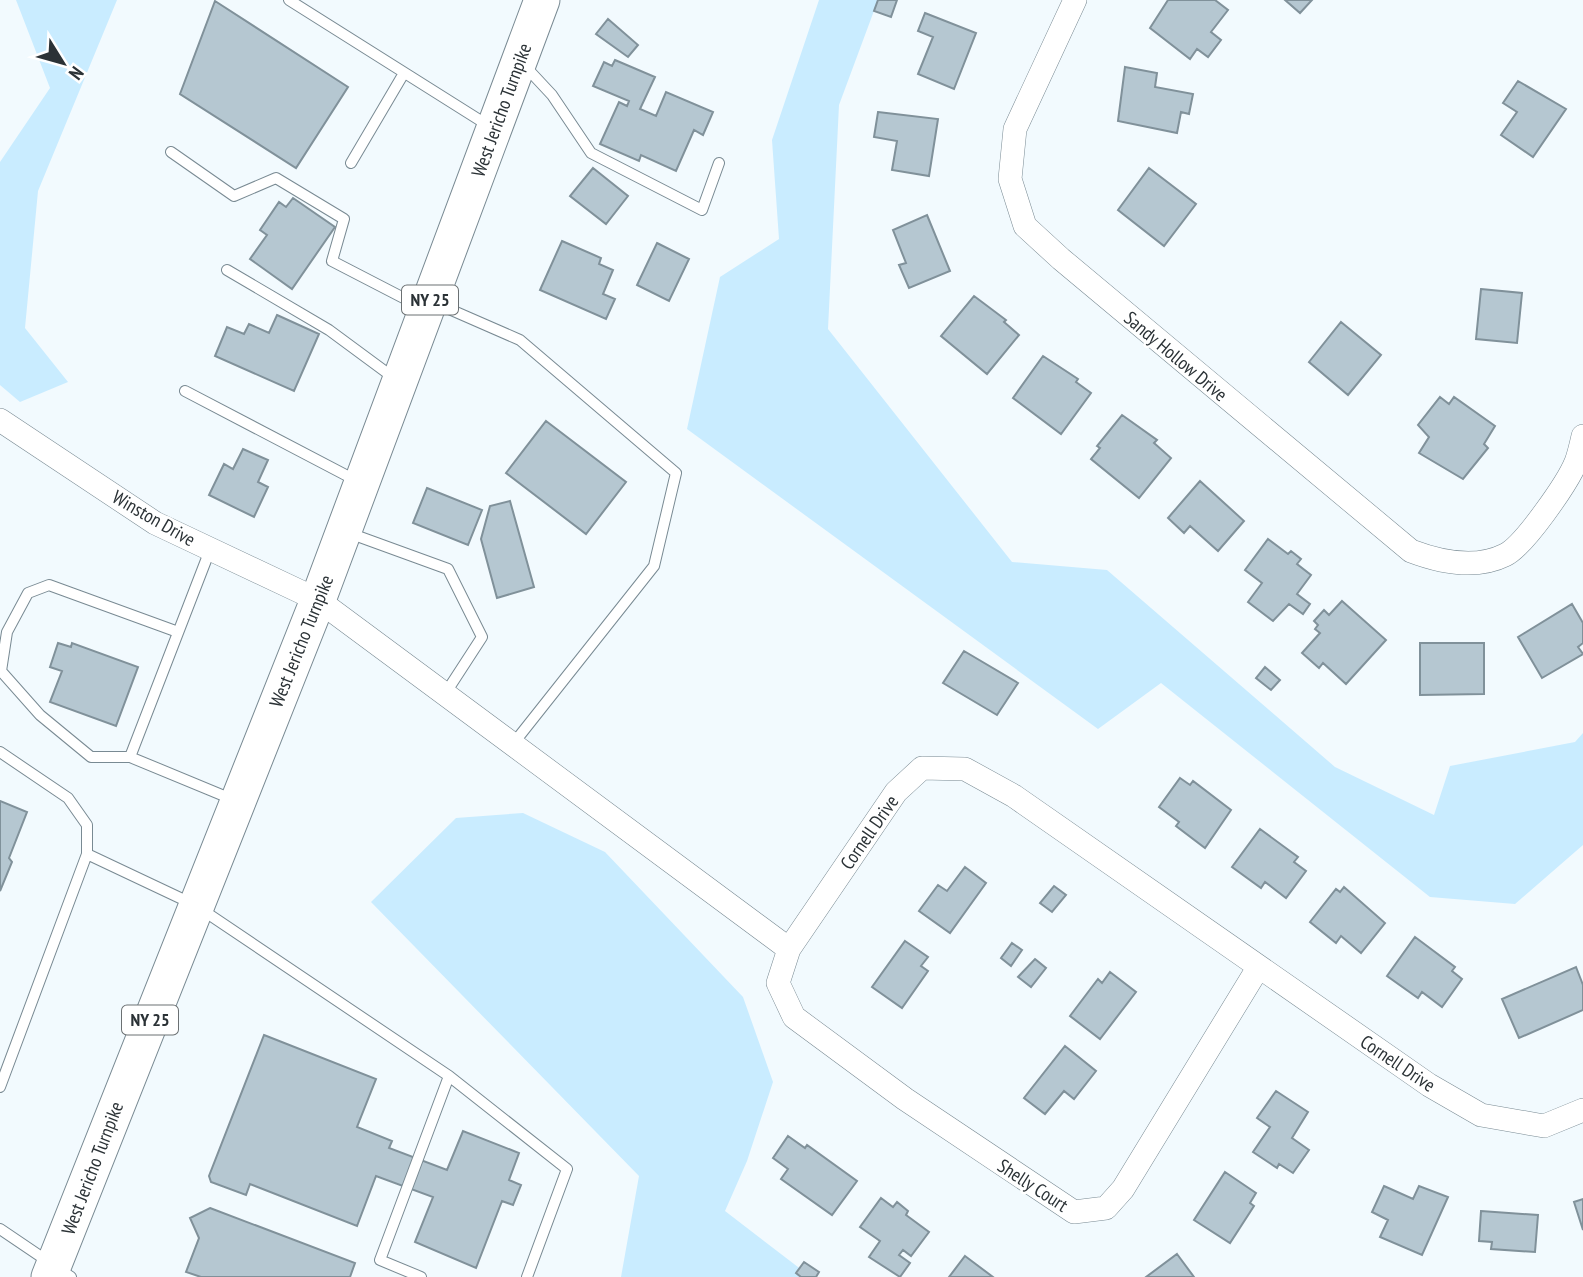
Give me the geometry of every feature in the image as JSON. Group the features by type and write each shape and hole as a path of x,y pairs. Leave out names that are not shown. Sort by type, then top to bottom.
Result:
{"main road":[{"name":"West Jericho Turnpike","path":"57,1274 195,905 318,600 542,0"}],"street":[{"name":"Sandy Hollow Drive","path":"1075,0 1015,129 1010,179 1025,226 1060,259 1411,551 1440,562 1475,562 1506,555 1533,529 1576,464 1583,436"},
{"name":"Winston Drive","path":"0,419 155,523 318,600"},
{"path":"318,600 789,949"},
{"name":"Cornell Drive","path":"789,949 896,792 922,768 965,769 1014,796 1429,1085 1481,1115 1544,1126 1583,1110"},
{"name":"Shelly Court","path":"789,949 778,983 794,1017 928,1114 1074,1212 1106,1208 1123,1189 1258,968"}],"lane":[{"path":"289,0 494,130"},
{"path":"519,61 552,95 592,153 702,210 719,163"},
{"path":"351,163 404,73"},
{"path":"171,152 233,196 276,178 344,219 332,261 428,305 520,340 676,473 654,566 513,744"},
{"path":"227,270 329,330 400,381"},
{"path":"185,391 361,484"},
{"path":"344,530 448,569 482,637 445,694"},
{"path":"130,757 210,550"},
{"path":"178,632 49,585 28,593 6,632 1,671 40,715 91,757 130,757 236,801"},
{"path":"0,752 68,798 87,825 87,854 0,1087"},
{"path":"87,854 195,905 449,1076 567,1169 527,1277"},
{"path":"421,1277 380,1260 449,1076"},
{"path":"0,1229 57,1274"}],"shaded area":[{"path":"16,0 117,0 38,191 25,328 68,382 20,402 0,385 0,162 50,88"},
{"path":"819,0 878,0 839,105 828,329 1012,562 1107,570 1335,767 1434,815 1450,766 1575,742 1583,733 1583,845 1515,904 1430,897 1161,683 1098,729 687,429 720,277 779,239 772,140"},
{"path":"523,813 605,852 743,997 773,1082 747,1161 725,1211 811,1277 621,1277 639,1176 371,902 456,818"}],"building":[{"path":"878,0 897,0 891,17 874,11"},
{"path":"1168,0 1215,0 1228,10 1211,32 1221,40 1208,57 1197,49 1190,59 1150,28"},
{"path":"1285,0 1312,0 1300,13"},
{"path":"215,1 348,87 296,168 180,94"},
{"path":"925,13 976,33 954,89 918,74 933,37 918,31"},
{"path":"608,19 638,45 628,57 596,34"},
{"path":"615,60 655,77 640,109 656,116 666,92 713,112 703,135 694,130 676,171 641,155 639,161 600,144 619,102 627,106 629,101 593,86 604,62 612,66"},
{"path":"1125,67 1157,73 1155,87 1193,94 1189,114 1181,112 1177,133 1118,121"},
{"path":"1518,81 1566,109 1533,157 1501,135 1517,112 1503,103"},
{"path":"878,112 938,119 929,176 892,170 897,141 874,137"},
{"path":"593,168 628,196 606,224 570,196"},
{"path":"1149,168 1196,204 1164,246 1118,210"},
{"path":"293,198 335,227 292,289 250,259 267,235 260,230 279,202 286,207"},
{"path":"927,215 950,271 909,288 899,265 906,263 893,230"},
{"path":"562,241 601,258 599,264 613,270 603,294 615,299 606,319 540,290"},
{"path":"657,243 689,259 669,301 637,285"},
{"path":"1481,289 1522,293 1517,343 1476,339"},
{"path":"974,296 1006,320 1004,322 1019,335 987,374 941,336"},
{"path":"277,315 319,334 294,391 215,356 227,327 244,334 249,324 269,333"},
{"path":"1341,322 1381,355 1348,395 1309,362"},
{"path":"1043,356 1078,379 1076,382 1091,393 1061,434 1013,398"},
{"path":"1440,397 1449,404 1454,397 1495,426 1484,444 1488,448 1463,479 1419,453 1429,437 1418,425"},
{"path":"1122,415 1157,440 1154,443 1171,458 1139,498 1091,459 1100,448 1097,446"},
{"path":"546,421 626,482 586,534 506,473"},
{"path":"243,449 268,460 258,482 268,487 254,517 209,495 224,464 233,469"},
{"path":"1200,481 1244,521 1218,551 1190,526 1184,533 1168,518"},
{"path":"427,488 482,510 468,545 413,523"},
{"path":"510,501 534,587 497,598 481,539 490,506"},
{"path":"1268,539 1288,554 1291,551 1301,559 1297,564 1311,575 1297,594 1310,604 1303,614 1289,604 1273,621 1248,602 1262,583 1245,570"},
{"path":"1342,601 1386,640 1346,684 1323,663 1319,668 1302,653 1320,633 1315,629 1318,625 1314,621 1324,610 1329,615"},
{"path":"1572,604 1583,623 1583,643 1578,647 1583,654 1542,678 1518,637"},
{"path":"58,643 71,647 72,643 138,667 116,726 50,702 62,671 50,667"},
{"path":"1420,643 1484,643 1484,694 1420,695"},
{"path":"964,651 1018,683 997,715 943,683"},
{"path":"1265,667 1280,680 1271,690 1256,678"},
{"path":"1180,778 1190,785 1193,781 1231,810 1205,848 1176,826 1179,822 1159,807"},
{"path":"0,801 27,812 9,858 12,862 0,891"},
{"path":"1260,829 1298,857 1294,862 1306,871 1286,898 1265,882 1261,888 1232,867"},
{"path":"965,867 986,883 950,933 919,911 938,885 947,891"},
{"path":"1054,886 1066,895 1052,912 1040,903"},
{"path":"1344,887 1385,923 1361,953 1341,936 1336,943 1310,922 1336,889 1340,892"},
{"path":"1415,937 1455,967 1452,971 1462,979 1442,1007 1422,992 1418,998 1387,976"},
{"path":"905,941 928,957 921,966 928,971 902,1008 872,987"},
{"path":"1012,943 1022,950 1011,966 1001,958"},
{"path":"1035,959 1046,968 1031,987 1018,977"},
{"path":"1576,967 1583,985 1583,1010 1519,1038 1502,999"},
{"path":"1110,972 1136,992 1100,1039 1070,1016 1098,979 1102,983"},
{"path":"264,1035 376,1079 357,1127 392,1141 389,1148 447,1170 463,1131 519,1153 509,1180 521,1185 513,1205 502,1201 476,1268 415,1242 433,1197 376,1176 357,1226 250,1184 246,1195 211,1182 209,1176"},
{"path":"1065,1046 1096,1071 1074,1099 1064,1091 1045,1114 1024,1098"},
{"path":"1276,1091 1308,1112 1292,1138 1309,1150 1293,1173 1279,1164 1277,1168 1253,1152 1270,1127 1257,1118"},
{"path":"788,1136 805,1148 807,1145 857,1181 832,1215 781,1179 788,1169 773,1158"},
{"path":"1225,1172 1256,1193 1250,1203 1254,1206 1230,1243 1194,1220"},
{"path":"1384,1186 1413,1199 1419,1186 1448,1197 1422,1255 1380,1237 1388,1220 1372,1212"},
{"path":"881,1198 893,1207 897,1202 908,1211 906,1215 929,1232 911,1256 903,1250 899,1255 910,1263 900,1277 869,1257 880,1241 860,1227"},
{"path":"1583,1199 1583,1230 1574,1202"},
{"path":"210,1208 355,1263 350,1277 201,1277 186,1272 199,1238 190,1218"},
{"path":"1481,1211 1538,1215 1535,1252 1491,1249 1492,1242 1479,1241"},
{"path":"1177,1254 1194,1277 1146,1277"},
{"path":"965,1256 993,1277 949,1277"},
{"path":"804,1262 819,1272 816,1277 801,1277 796,1273"}]}
